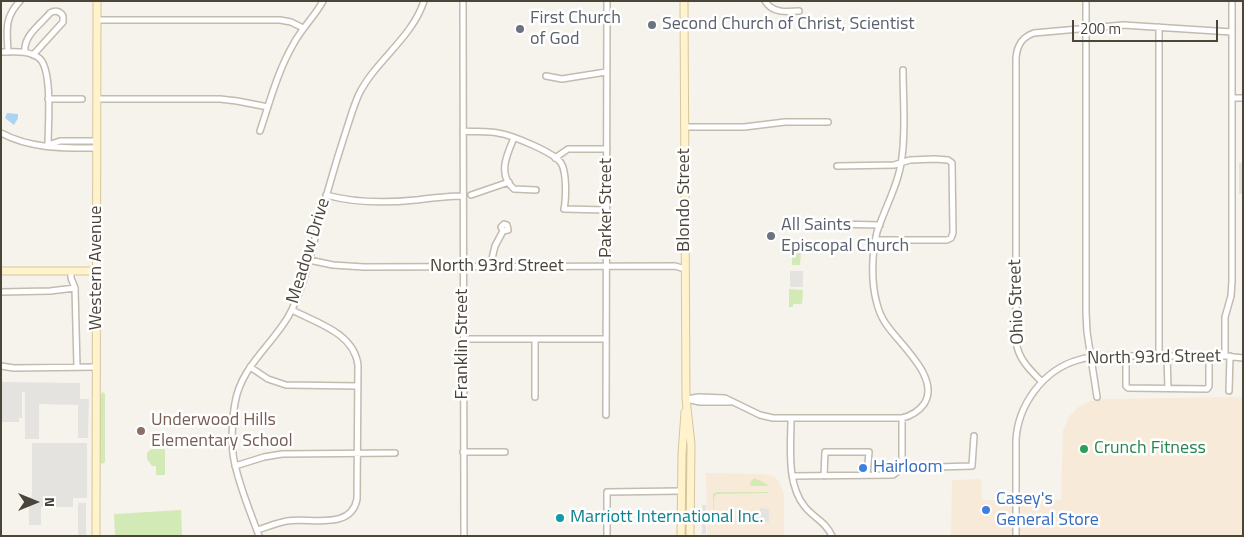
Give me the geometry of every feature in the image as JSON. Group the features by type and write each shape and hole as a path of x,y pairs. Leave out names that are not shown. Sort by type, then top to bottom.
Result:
{"main road":[{"name":"Western Avenue","path":"96,536 97,1"},
{"name":"Blondo Street","path":"684,1 686,399 690,444 690,536"},
{"path":"1,271 96,270"},
{"name":"Blondo Street","path":"681,536 682,444 686,399"}],"street":[{"path":"8,52 8,20 13,8 20,1"},
{"path":"260,131 287,57 303,28 323,1"},
{"name":"Meadow Drive","path":"258,533 233,455 235,404 240,383 250,367 279,331 292,310 301,289 326,195 359,95 374,70 413,25 424,1"},
{"name":"Franklin Street","path":"463,1 464,536"},
{"name":"Parker Street","path":"606,415 607,1"},
{"path":"765,1 768,6 775,10 799,11"},
{"path":"1086,1 1086,312 1097,397"},
{"path":"1229,391 1225,317 1232,281 1232,1"},
{"path":"26,52 25,45 28,37 50,13 54,11 60,12 63,16 61,25 33,55"},
{"path":"97,20 280,20 291,22 303,28"},
{"path":"1086,28 1123,25 1232,32"},
{"path":"1159,27 1159,356"},
{"name":"Ohio Street","path":"1042,382 1023,362 1016,341 1016,53 1019,43 1029,35 1086,28"},
{"path":"1,52 26,52 42,61 48,77 48,145"},
{"path":"686,399 700,402 734,403 768,417 791,419 904,418 916,413 923,406 928,392 928,383 921,369 886,325 878,310 874,290 874,246 901,163 903,142 903,70"},
{"path":"546,76 562,79 606,72"},
{"path":"1232,98 1243,98"},
{"path":"48,99 82,100"},
{"path":"97,99 220,99 268,108"},
{"path":"686,127 744,127 785,122 828,122"},
{"path":"463,131 497,132 555,158 560,161 564,168 564,210 606,210"},
{"path":"1,133 24,143 59,148 97,144"},
{"path":"514,138 504,163 509,182 514,189 536,190"},
{"path":"555,158 568,149 606,150"},
{"path":"836,166 894,165 910,160 935,159 948,160 952,163 953,233 951,238 946,240 876,240"},
{"path":"471,195 509,182"},
{"path":"326,195 363,200 407,200 463,196"},
{"path":"835,224 880,225"},
{"path":"490,267 496,246 503,232"},
{"name":"North 93rd Street","path":"309,260 350,267 675,266 685,269"},
{"path":"71,271 71,278 75,288 77,367"},
{"path":"1,292 50,291 75,288"},
{"path":"258,533 286,521 342,519 354,509 358,498 358,386 357,358 354,349 340,335 292,310"},
{"path":"465,339 606,339"},
{"path":"535,339 535,397"},
{"path":"1126,356 1126,386 1128,388 1207,389 1209,386 1209,356"},
{"path":"1168,356 1168,388"},
{"name":"North 93rd Street","path":"1042,382 1067,364 1091,357 1227,356 1243,358"},
{"path":"1,366 14,368 96,367"},
{"path":"250,367 268,379 286,385 358,386"},
{"path":"1016,536 1018,427 1027,403 1042,382"},
{"path":"902,468 904,418"},
{"path":"791,419 792,476 803,504 825,524 832,536"},
{"path":"792,476 893,475 902,468 972,466 974,436"},
{"path":"463,452 506,452"},
{"path":"824,476 824,452 869,452 868,475"},
{"path":"235,466 264,457 282,454 395,453"},
{"path":"607,536 607,492 681,490"}],"shaded area":[{"path":"1239,163 1243,163 1243,194 1239,194"},
{"path":"790,271 803,271 803,287 790,287"},
{"path":"1,382 80,383 80,399 89,399 88,438 78,438 78,405 39,404 39,439 25,439 25,392 22,392 22,418 19,418 19,422 1,422"},
{"path":"1243,397 1243,536 951,536 952,480 981,479 982,500 1061,500 1063,430 1069,417 1077,408 1088,402 1103,399"},
{"path":"32,443 87,443 87,498 73,498 73,507 41,507 41,525 29,525 29,497 32,497"},
{"path":"706,473 762,474 772,476 778,480 784,494 784,536 707,536"},
{"path":"78,503 86,503 86,536 78,536"},
{"path":"702,505 706,505 706,534 702,534"},
{"path":"760,508 769,509 769,522 760,522"},
{"path":"721,519 751,519 751,523 721,523"}],"green space":[{"path":"792,252 801,253 800,265 792,265"},
{"path":"789,289 803,290 802,304 793,304 793,307 789,307"},
{"path":"103,392 105,394 105,462 102,464 100,462 99,396"},
{"path":"151,449 165,449 165,475 156,475 156,466 152,466 147,459 147,453"},
{"path":"754,478 767,484 768,486 750,486"},
{"path":"717,492 768,493 716,494 714,498 714,522 713,494"},
{"path":"181,510 182,536 115,536 114,514"}],"water":[{"path":"7,113 18,114 14,125 5,118"}],"place":[{"name":"Second Church of Christ, Scientist","path":"652,25"},
{"name":"First Church of God","path":"520,29"},
{"name":"All Saints Episcopal Church","path":"771,236"},
{"name":"Underwood Hills Elementary School","path":"141,431"},
{"name":"Crunch Fitness","path":"1084,449"},
{"name":"Hairloom","path":"863,468"},
{"name":"Casey's General Store","path":"986,510"},
{"name":"Marriott International Inc.","path":"560,518"}]}
